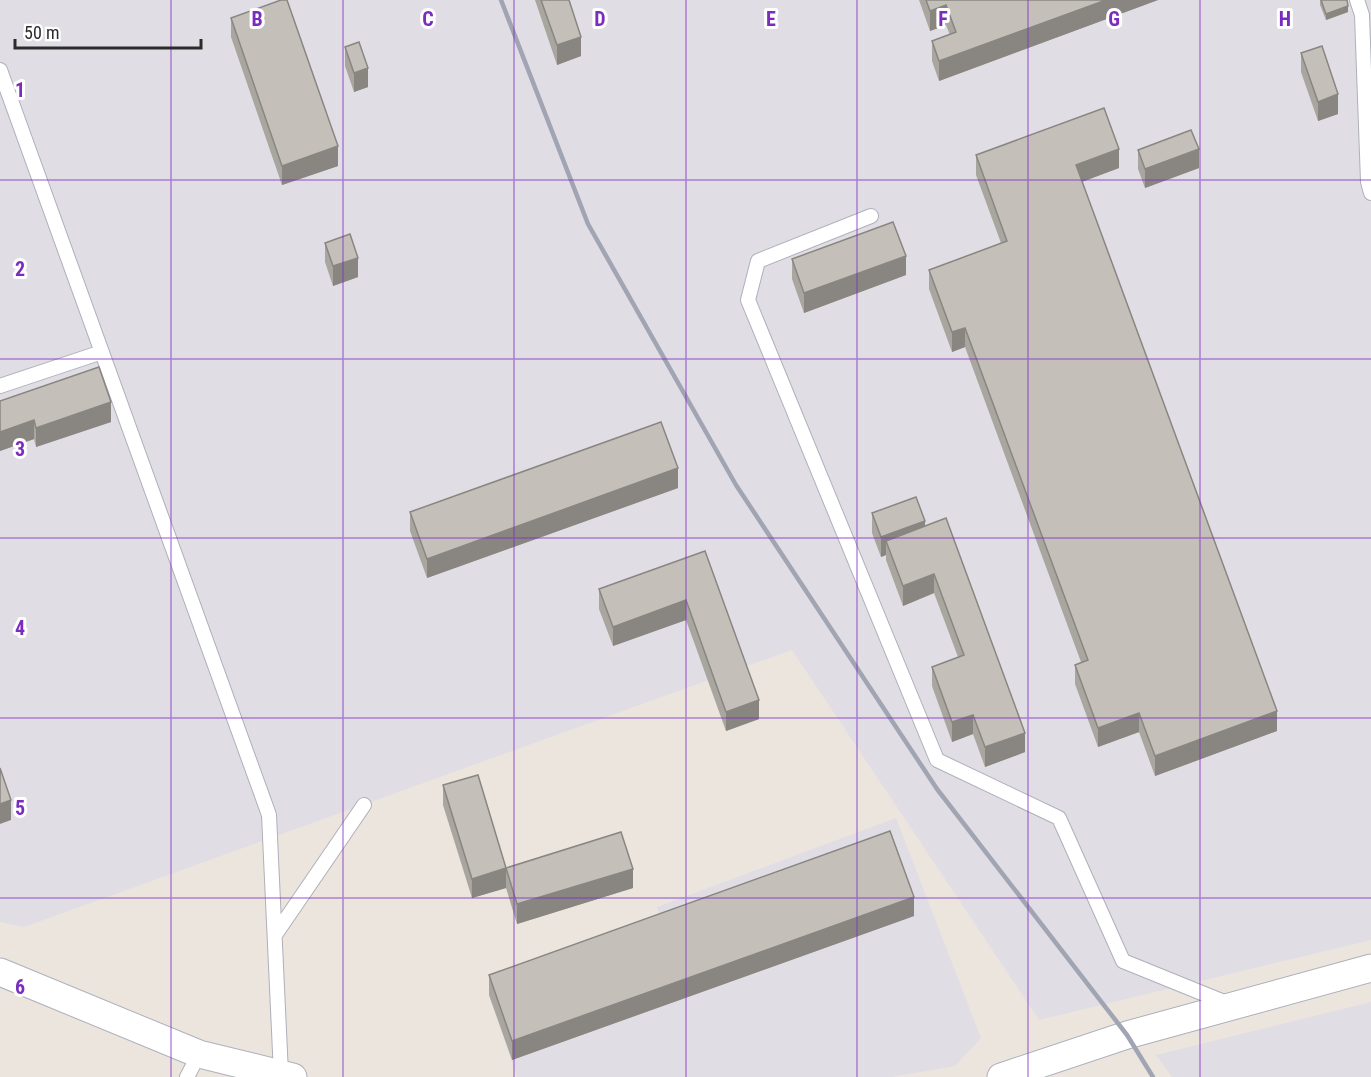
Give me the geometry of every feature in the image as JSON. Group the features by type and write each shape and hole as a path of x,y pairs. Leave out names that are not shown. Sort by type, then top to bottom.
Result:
{"street":[{"path":"1001,1077 1127,1035 1371,968"},
{"path":"0,972 193,1065 287,1075"}],"lane":[{"path":"1357,0 1362,15 1368,182 1371,193"},
{"path":"0,70 270,815 275,936 287,1075"},
{"path":"871,216 758,261 748,300 937,760 1059,818 1123,961 1234,1006"},
{"path":"0,386 102,351"},
{"path":"275,936 364,805"}],"shaded area":[{"path":"0,0 1371,0 1371,940 1039,1020 792,650 24,927 0,922"},
{"path":"896,818 981,1038 955,1066 892,1077 517,1077 489,995 665,932 657,907"},
{"path":"1371,1002 1371,1077 1172,1077 1156,1055"}],"building":[{"path":"281,0 287,0 338,146 282,166 231,18"},
{"path":"541,0 569,0 581,37 557,45"},
{"path":"926,0 1106,0 939,61 932,41 956,32 946,5 930,11"},
{"path":"1321,0 1347,0 1348,6 1326,14"},
{"path":"359,42 368,68 354,73 345,47"},
{"path":"1322,46 1338,94 1318,102 1301,53"},
{"path":"1104,108 1119,149 1076,165 1277,711 1155,756 1139,713 1098,728 1075,665 1088,660 965,328 952,332 929,270 1007,241 976,155"},
{"path":"1191,130 1199,149 1145,169 1138,150"},
{"path":"893,222 906,256 804,293 792,259"},
{"path":"350,234 358,258 333,266 325,243"},
{"path":"99,367 111,402 36,428 34,420 0,432 0,401"},
{"path":"661,422 678,468 427,559 410,512"},
{"path":"916,497 925,521 881,537 872,513"},
{"path":"946,518 1025,733 985,747 973,715 952,722 932,667 964,655 934,574 903,586 886,541"},
{"path":"705,551 759,700 726,712 686,600 613,627 599,589"},
{"path":"0,768 11,800 0,804"},
{"path":"478,775 506,868 472,879 443,785"},
{"path":"890,831 914,897 512,1041 489,975"},
{"path":"621,832 633,869 517,904 506,868"}],"railway":[{"path":"501,0 588,224 736,485 937,789 1127,1035 1153,1077"}]}
